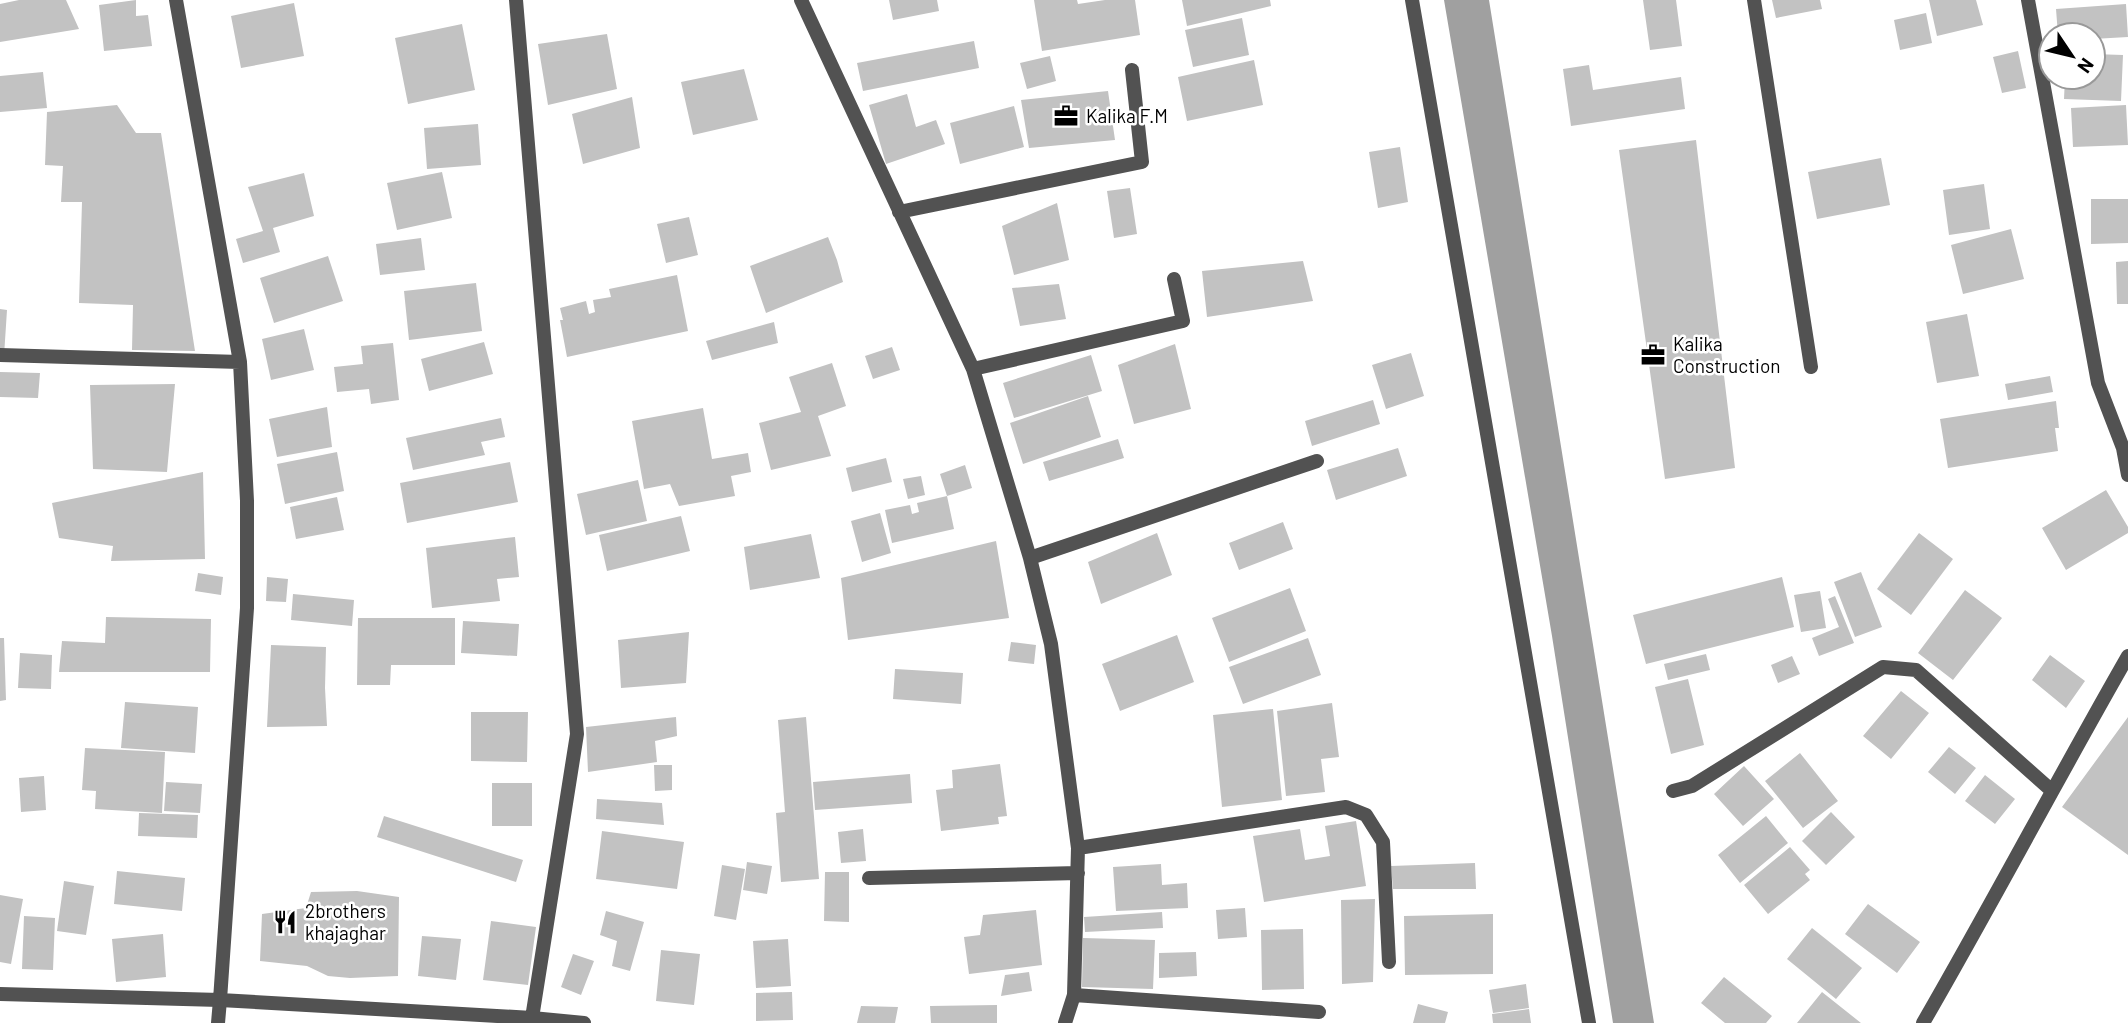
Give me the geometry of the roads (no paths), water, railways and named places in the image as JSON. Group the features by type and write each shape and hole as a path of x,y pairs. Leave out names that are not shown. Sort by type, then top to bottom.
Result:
{"street":[{"path":"176,0 240,362 247,501 247,608 218,1023"},
{"path":"516,0 577,734 532,1018"},
{"path":"801,0 973,369 1030,558 1051,645 1078,848 1074,995 1065,1023"},
{"path":"1412,0 1589,1023"},
{"path":"1754,0 1811,367"},
{"path":"2028,0 2098,383 2123,448 2128,475"},
{"path":"899,212 1142,162 1132,70"},
{"path":"973,369 1183,321 1174,279"},
{"path":"0,355 240,362"},
{"path":"1030,558 1317,461"},
{"path":"1923,1023 2128,656"},
{"path":"1673,791 1692,786 1883,667 1916,670 2051,790"},
{"path":"1078,848 1346,807 1366,815 1383,842 1389,962"},
{"path":"869,878 1078,873"},
{"path":"0,994 220,1000 584,1023"},
{"path":"1074,995 1319,1012"}],"place":[{"name":"Kalika F.M","path":"1066,116"},
{"name":"Kalika Construction","path":"1653,355"},
{"name":"2brothers khajaghar","path":"285,922"}]}
